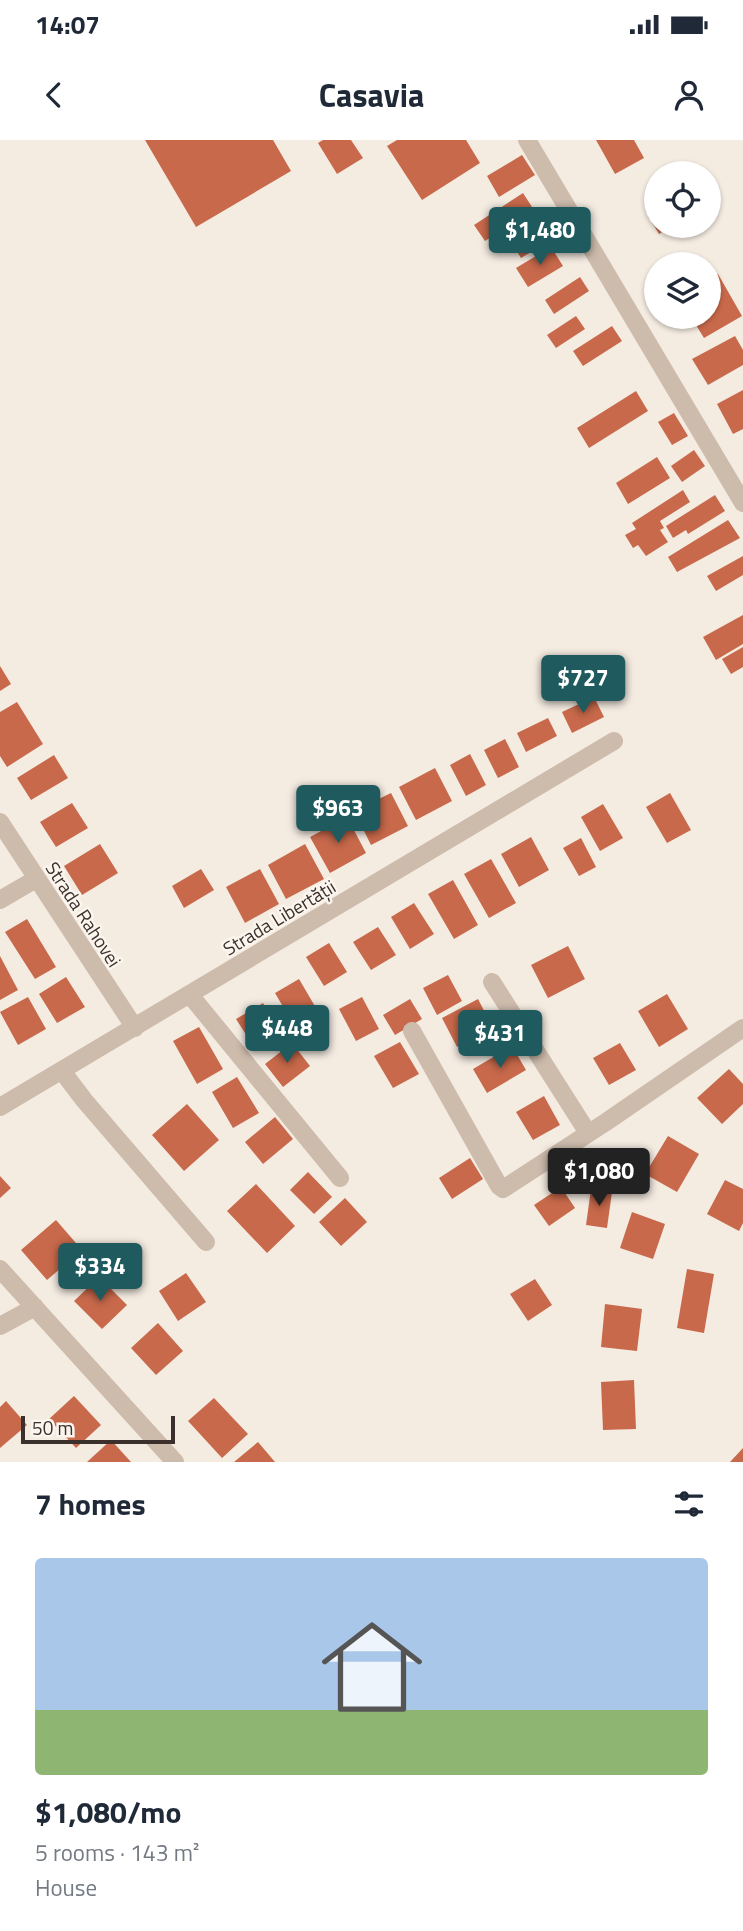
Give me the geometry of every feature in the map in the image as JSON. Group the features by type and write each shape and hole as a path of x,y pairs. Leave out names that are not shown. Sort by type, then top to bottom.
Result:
{"street":[{"path":"527,140 743,503"},
{"name":"Strada Libertății","path":"0,1107 614,741"},
{"name":"Strada Rahovei","path":"0,822 135,1028"},
{"path":"0,900 36,879"},
{"path":"492,982 588,1133"},
{"path":"190,995 340,1178"},
{"path":"412,1031 503,1189 743,1028"},
{"path":"62,1071 206,1242"},
{"path":"0,1269 175,1462"},
{"path":"0,1326 34,1307"}],"building":[{"path":"145,140 273,140 291,171 196,227"},
{"path":"323,140 351,140 363,158 337,174 318,143"},
{"path":"397,140 466,140 480,163 422,200 387,146"},
{"path":"596,140 634,140 644,158 615,174"},
{"path":"522,155 535,175 499,197 487,176"},
{"path":"523,193 534,210 485,241 474,225"},
{"path":"553,221 561,234 521,258 513,245"},
{"path":"551,247 563,266 528,287 516,268"},
{"path":"580,277 589,291 554,314 545,300"},
{"path":"721,279 742,316 721,328"},
{"path":"576,316 585,329 556,348 547,335"},
{"path":"612,326 622,341 583,366 573,351"},
{"path":"698,329 720,329 704,338"},
{"path":"735,336 743,350 743,365 708,385 692,359"},
{"path":"743,390 743,429 733,434 717,404"},
{"path":"636,391 648,411 589,448 577,428"},
{"path":"674,413 688,436 672,445 658,422"},
{"path":"694,450 705,466 682,482 671,466"},
{"path":"657,457 670,478 628,504 616,483"},
{"path":"683,490 690,502 660,521 664,528 660,530 668,542 646,556 638,545 633,548 625,535 636,529 632,523"},
{"path":"715,495 725,511 688,534 686,530 673,538 666,526"},
{"path":"728,520 740,538 677,572 668,557"},
{"path":"743,556 743,575 716,591 707,576"},
{"path":"743,615 743,644 716,660 703,637"},
{"path":"743,647 743,667 731,674 722,659"},
{"path":"0,666 11,684 0,691"},
{"path":"594,697 604,717 572,733 562,712"},
{"path":"17,702 43,744 7,767 0,756 0,712"},
{"path":"548,718 557,736 526,752 517,733"},
{"path":"505,739 519,767 498,778 484,750"},
{"path":"470,754 486,785 466,796 450,765"},
{"path":"54,755 68,778 31,800 17,778"},
{"path":"435,768 452,801 416,820 399,787"},
{"path":"391,793 408,826 371,845 354,811"},
{"path":"670,793 691,830 667,843 646,807"},
{"path":"72,803 88,828 56,847 40,822"},
{"path":"603,804 623,838 600,851 581,817"},
{"path":"347,817 366,853 330,873 310,837"},
{"path":"531,837 549,870 519,887 501,854"},
{"path":"581,838 596,867 579,876 563,848"},
{"path":"100,844 118,873 82,895 64,866"},
{"path":"305,844 324,879 286,899 268,865"},
{"path":"491,859 516,903 489,918 464,874"},
{"path":"201,869 214,890 184,908 172,886"},
{"path":"260,869 279,904 245,923 226,887"},
{"path":"453,880 478,925 454,939 428,894"},
{"path":"414,903 434,934 410,949 391,917"},
{"path":"27,919 56,967 35,979 5,932"},
{"path":"378,927 396,955 371,970 353,942"},
{"path":"329,943 347,972 324,986 306,957"},
{"path":"568,946 585,979 548,998 531,965"},
{"path":"0,956 18,990 0,1000"},
{"path":"448,975 462,1001 437,1015 423,988"},
{"path":"66,977 85,1007 57,1023 39,994"},
{"path":"299,979 316,1008 292,1022 275,993"},
{"path":"667,994 688,1029 659,1047 638,1011"},
{"path":"28,997 46,1029 18,1045 0,1012"},
{"path":"362,997 379,1029 356,1041 339,1009"},
{"path":"410,999 422,1019 395,1035 383,1015"},
{"path":"478,999 493,1028 457,1047 442,1018"},
{"path":"263,1003 279,1028 252,1044 236,1019"},
{"path":"199,1027 223,1069 197,1084 173,1041"},
{"path":"400,1042 419,1074 393,1088 374,1056"},
{"path":"292,1043 310,1066 283,1087 265,1064"},
{"path":"620,1043 636,1070 609,1085 593,1058"},
{"path":"512,1046 526,1070 487,1093 473,1069"},
{"path":"729,1069 743,1084 743,1104 722,1124 697,1098"},
{"path":"237,1077 259,1113 233,1128 212,1092"},
{"path":"544,1096 560,1125 533,1140 516,1112"},
{"path":"187,1104 219,1140 184,1171 152,1135"},
{"path":"275,1117 293,1139 263,1164 245,1142"},
{"path":"668,1136 699,1154 677,1192 645,1174"},
{"path":"470,1158 483,1179 452,1199 439,1178"},
{"path":"308,1172 332,1197 314,1214 290,1190"},
{"path":"0,1176 11,1188 0,1198"},
{"path":"725,1180 743,1189 743,1223 739,1231 707,1214"},
{"path":"256,1184 295,1226 267,1253 227,1211"},
{"path":"561,1187 575,1208 549,1226 534,1205"},
{"path":"591,1189 612,1192 607,1228 586,1225"},
{"path":"345,1198 367,1222 341,1246 319,1222"},
{"path":"632,1212 665,1224 653,1259 620,1248"},
{"path":"56,1220 82,1250 47,1280 21,1250"},
{"path":"687,1269 714,1274 704,1333 677,1328"},
{"path":"186,1273 206,1302 178,1321 159,1291"},
{"path":"99,1277 127,1305 102,1329 74,1301"},
{"path":"535,1279 552,1305 528,1321 510,1294"},
{"path":"605,1304 642,1309 637,1351 601,1347"},
{"path":"158,1323 183,1351 156,1375 131,1348"},
{"path":"634,1380 636,1429 603,1430 601,1382"},
{"path":"74,1396 101,1425 76,1448 49,1419"},
{"path":"214,1398 248,1434 222,1458 188,1421"},
{"path":"6,1401 27,1425 0,1448 0,1407"},
{"path":"111,1440 131,1462 87,1462"},
{"path":"258,1442 275,1462 234,1462"},
{"path":"743,1448 743,1462 730,1462"}]}
